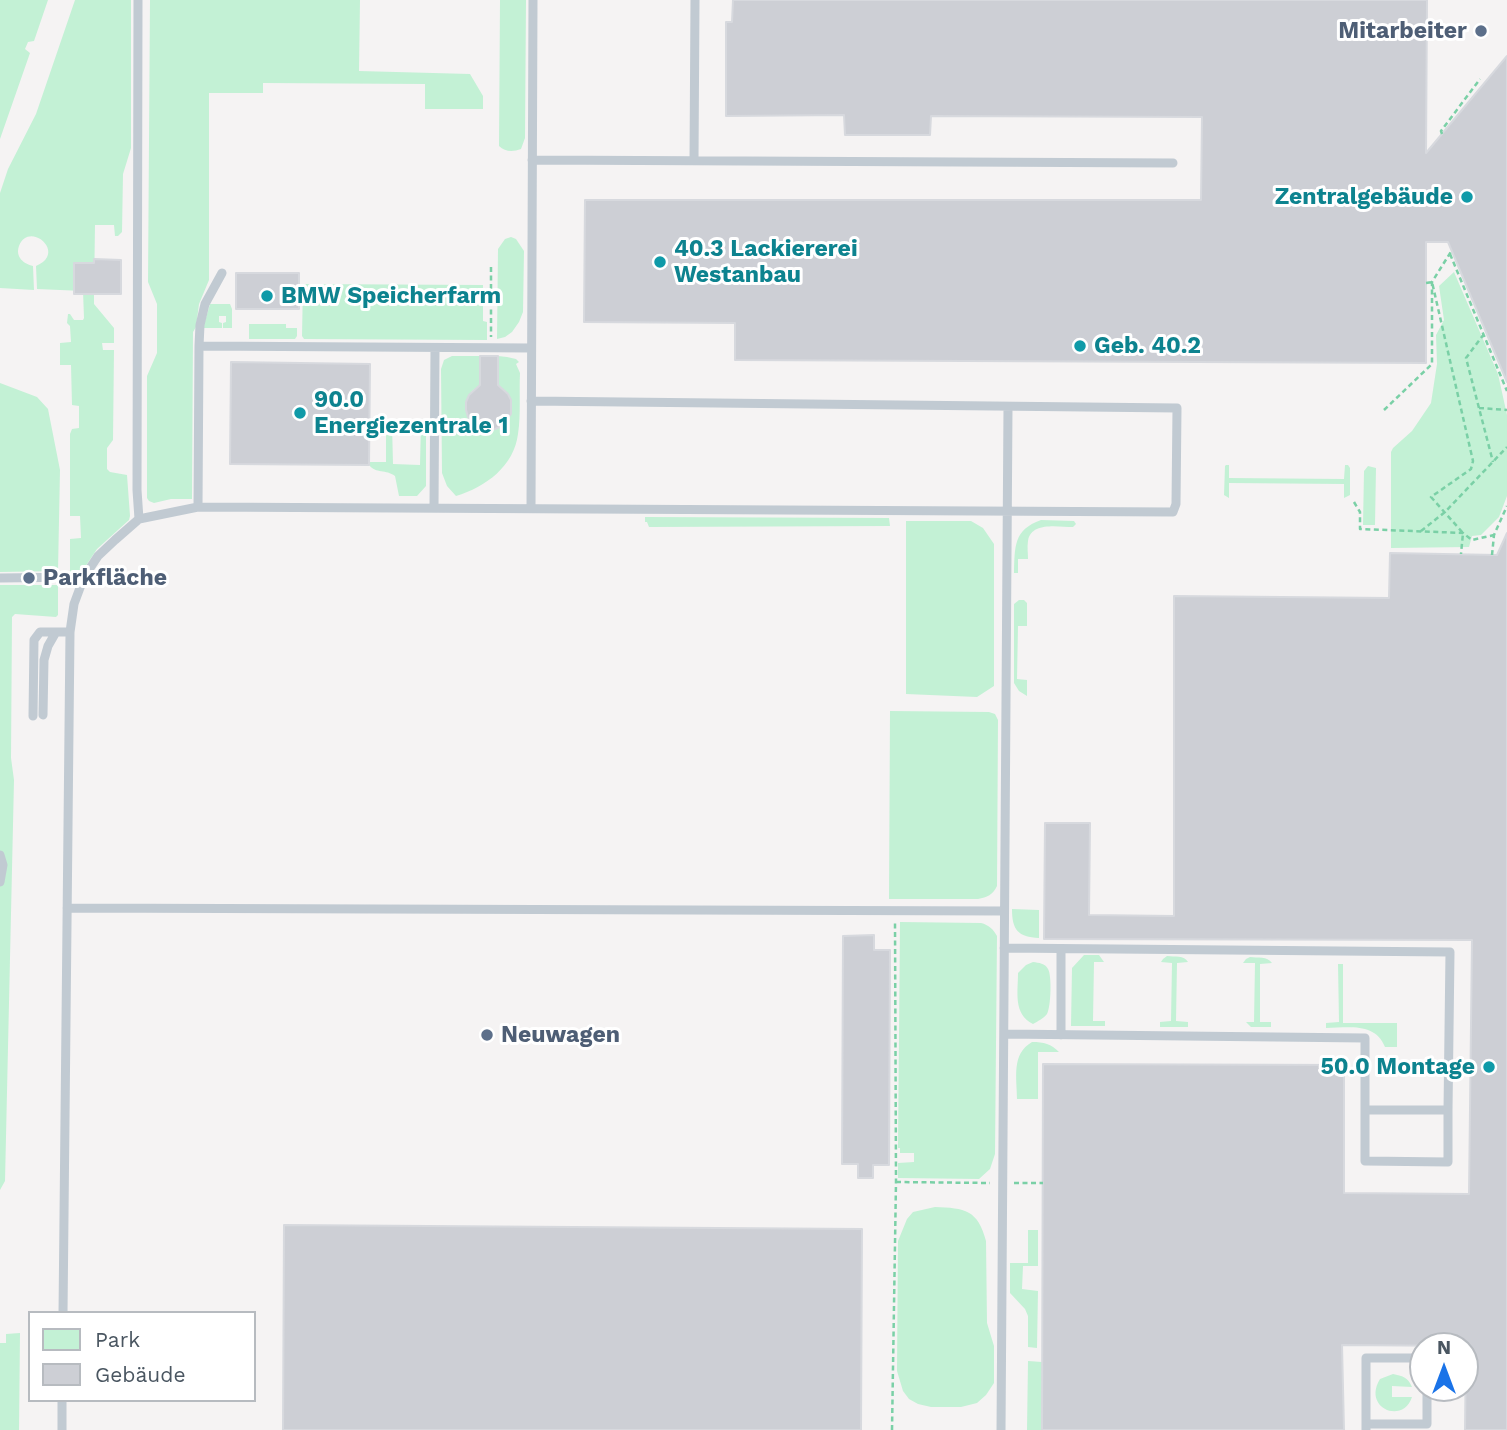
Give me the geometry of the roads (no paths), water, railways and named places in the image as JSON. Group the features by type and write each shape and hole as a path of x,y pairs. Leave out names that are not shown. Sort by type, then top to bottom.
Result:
{"lane":[{"path":"138,0 139,519"},
{"path":"531,508 533,0"},
{"path":"694,161 695,0"},
{"path":"532,160 1173,163"},
{"path":"198,507 200,325 205,304 222,272"},
{"path":"199,345 531,348"},
{"path":"434,508 435,348"},
{"path":"63,1311 70,632 74,604 84,577 98,556 139,519 198,507 1173,512 1176,504 1177,408 531,401"},
{"path":"1001,1430 1008,407"},
{"path":"0,578 84,577"},
{"path":"56,632 44,660 38,715 34,640 40,632 56,632 70,632"},
{"path":"0,855 3,865 0,882"},
{"path":"67,908 1004,911"},
{"path":"1004,948 1450,952 1448,1162 1365,1161 1365,1038 1004,1034"},
{"path":"1061,949 1061,1035"},
{"path":"1365,1110 1448,1111"},
{"path":"1409,1359 1366,1358 1366,1427 1427,1424 1427,1402"},
{"path":"62,1402 62,1430"}],"place":[{"name":"Mitarbeiter","path":"1481,31"},
{"name":"Zentralgebäude","path":"1467,197"},
{"name":"40.3 Lackiererei Westanbau","path":"660,262"},
{"name":"BMW Speicherfarm","path":"267,296"},
{"name":"Geb. 40.2","path":"1080,346"},
{"name":"90.0 Energiezentrale 1","path":"300,413"},
{"name":"Parkfläche","path":"29,578"},
{"name":"Neuwagen","path":"487,1035"},
{"name":"50.0 Montage","path":"1489,1067"}]}
